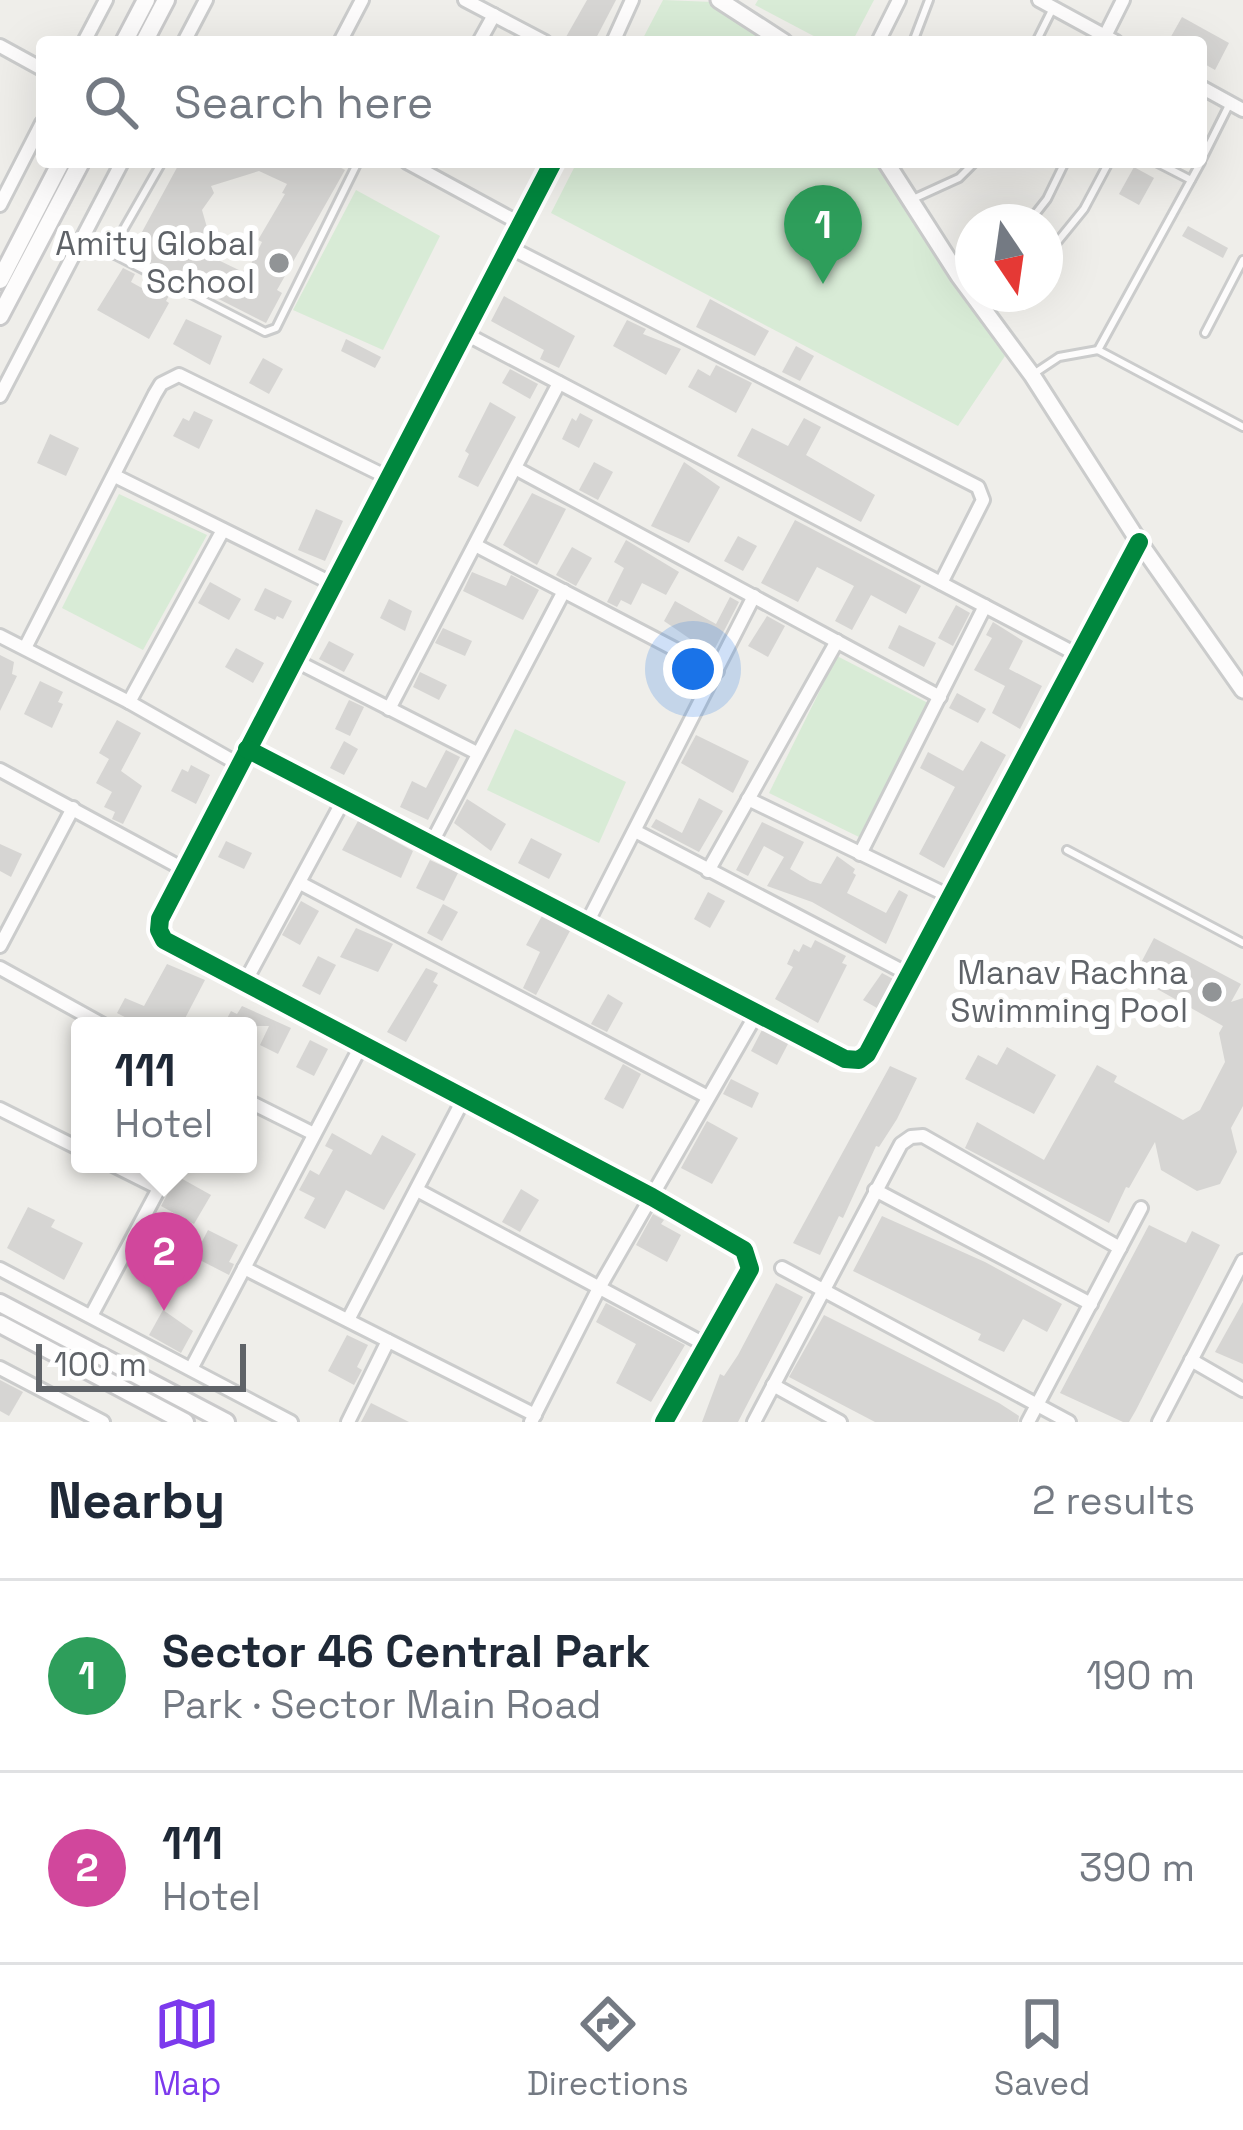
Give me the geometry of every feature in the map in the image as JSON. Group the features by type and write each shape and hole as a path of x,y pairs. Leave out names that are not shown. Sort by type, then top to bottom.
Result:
{"main road":[{"path":"127,36 146,0"},
{"path":"147,36 166,0"},
{"path":"0,280 58,168"},
{"path":"0,316 78,168"},
{"path":"0,1303 226,1422"},
{"path":"0,1324 185,1422"}],"street":[{"path":"87,36 106,0"},
{"path":"187,36 206,0"},
{"path":"343,36 362,0"},
{"path":"465,0 534,36"},
{"path":"616,36 632,0"},
{"path":"719,0 775,36"},
{"path":"881,36 898,0"},
{"path":"1039,0 1104,36"},
{"path":"1111,36 1123,0"},
{"path":"482,36 494,15"},
{"path":"0,46 36,66"},
{"path":"1207,90 1236,106"},
{"path":"0,205 36,135"},
{"path":"0,396 119,168"},
{"path":"421,168 521,224"},
{"path":"550,168 247,748 159,929 164,940 652,1196 748,1255 749,1269 664,1422"},
{"path":"890,168 955,257"},
{"path":"509,247 978,488 983,500 940,583"},
{"path":"984,312 1032,375 1139,542 1243,690"},
{"path":"464,333 1078,655"},
{"path":"25,648 161,384 179,375 388,478"},
{"path":"389,709 559,383"},
{"path":"514,468 940,697"},
{"path":"116,476 333,584"},
{"path":"129,702 223,530"},
{"path":"247,748 845,1059 859,1060 867,1054 910,975 1139,542"},
{"path":"475,544 717,671"},
{"path":"431,844 563,591"},
{"path":"586,925 754,596"},
{"path":"860,854 985,606"},
{"path":"0,636 240,765"},
{"path":"708,871 837,641"},
{"path":"294,660 477,753"},
{"path":"0,770 185,870"},
{"path":"245,982 344,799"},
{"path":"748,800 949,896"},
{"path":"0,946 74,808"},
{"path":"634,831 910,975"},
{"path":"300,883 709,1097"},
{"path":"0,968 89,1017"},
{"path":"244,1268 533,1419 599,1288 757,1013"},
{"path":"191,1369 362,1044"},
{"path":"348,1320 464,1098"},
{"path":"257,1106 314,1134"},
{"path":"0,1109 71,1144"},
{"path":"754,1422 875,1190 901,1144 910,1137 922,1136 1120,1247"},
{"path":"129,1173 159,1188"},
{"path":"91,1316 167,1173"},
{"path":"417,1190 707,1346"},
{"path":"875,1190 1091,1304"},
{"path":"1028,1422 1141,1208"},
{"path":"1159,1422 1243,1261"},
{"path":"0,1268 291,1422"},
{"path":"782,1268 1069,1422"},
{"path":"348,1422 388,1341"},
{"path":"1191,1360 1243,1390"},
{"path":"0,1368 103,1422"},
{"path":"773,1385 840,1422"}],"lane":[{"path":"915,36 929,0"},
{"path":"1039,36 1053,8"},
{"path":"1207,152 1236,106"},
{"path":"115,255 114,246 159,168"},
{"path":"81,239 261,332 270,331 355,168"},
{"path":"911,200 959,178 969,168"},
{"path":"1043,204 1062,168"},
{"path":"1063,234 1084,209 1106,168"},
{"path":"1168,168 1191,180"},
{"path":"1098,350 1198,168"},
{"path":"1205,333 1243,260"},
{"path":"1032,375 1059,357 1098,350 1243,428"},
{"path":"1067,850 1243,943"}],"green space":[{"path":"663,0 713,2 760,36 644,36"},
{"path":"758,0 874,0 855,36 814,36 755,5"},
{"path":"574,168 882,168 955,280 955,312 976,312 1005,356 958,426 551,213"},
{"path":"356,190 440,236 383,350 293,310"},
{"path":"119,494 207,535 143,650 62,608"},
{"path":"837,656 928,703 859,837 769,793"},
{"path":"515,729 626,782 599,843 487,790"}],"building":[{"path":"587,0 616,0 597,36 567,36"},
{"path":"1182,17 1229,43 1215,70 1207,65 1207,36 1171,36"},
{"path":"177,168 345,170 277,290 282,293 266,323 130,254","holes":["259,171 287,184 250,266 243,272 216,259 202,210 214,193 211,186"]},
{"path":"1133,168 1154,178 1139,205 1119,194"},
{"path":"1188,226 1228,248 1223,258 1182,236"},
{"path":"123,268 135,274 131,282 149,292 154,284 171,292 149,339 97,310"},
{"path":"504,296 575,336 559,368 540,359 544,350 491,321"},
{"path":"710,299 769,331 755,356 696,327"},
{"path":"186,319 222,336 210,365 173,344"},
{"path":"627,320 646,329 643,334 681,349 666,375 613,346"},
{"path":"346,339 381,357 375,368 341,351"},
{"path":"796,346 814,356 800,381 782,372"},
{"path":"263,358 283,369 269,394 249,383"},
{"path":"716,365 752,383 736,413 688,387 698,369 710,376"},
{"path":"510,369 538,384 530,399 502,383"},
{"path":"490,402 516,417 478,487 458,477 469,454 465,451"},
{"path":"194,411 213,420 199,449 173,436 183,418 189,421"},
{"path":"580,413 593,420 579,448 562,439 572,418 576,421"},
{"path":"804,418 821,427 806,455 875,495 861,522 737,456 752,428 788,446"},
{"path":"50,434 79,448 66,476 37,463"},
{"path":"594,462 613,472 598,500 579,490"},
{"path":"684,462 720,487 689,543 651,526"},
{"path":"532,493 566,509 537,565 503,545"},
{"path":"316,509 343,521 325,561 298,550"},
{"path":"795,520 921,586 906,614 871,595 852,630 835,621 854,586 817,567 798,602 761,583"},
{"path":"738,536 757,546 743,571 724,561"},
{"path":"626,540 679,572 666,595 642,583 631,605 621,600 617,607 607,602 624,568 614,562"},
{"path":"572,547 592,558 576,586 556,575"},
{"path":"472,572 506,586 511,575 539,590 523,620 463,591"},
{"path":"210,582 241,599 229,620 198,603"},
{"path":"265,588 292,601 283,619 254,610"},
{"path":"730,597 739,602 712,654 664,621 675,601 716,624"},
{"path":"389,599 412,611 405,631 380,618"},
{"path":"956,605 970,613 953,646 938,638"},
{"path":"767,616 785,626 768,657 748,646"},
{"path":"993,622 1023,641 1009,669 1042,686 1020,729 992,713 1005,686 974,670 992,638 986,635"},
{"path":"899,625 936,643 924,667 888,648"},
{"path":"443,628 472,641 465,656 435,643"},
{"path":"329,641 354,654 344,672 319,659"},
{"path":"236,648 264,663 253,683 225,667"},
{"path":"0,655 14,662 12,674 17,676 0,711"},
{"path":"420,672 447,685 439,700 413,687"},
{"path":"40,681 63,692 52,728 24,714"},
{"path":"957,693 986,709 978,723 949,708"},
{"path":"349,700 364,707 350,736 335,729"},
{"path":"117,720 141,733 121,771 142,786 123,824 112,819 115,812 104,807 112,792 96,783 109,759 99,753"},
{"path":"696,735 749,761 733,793 681,763"},
{"path":"344,741 358,749 344,775 330,768"},
{"path":"981,741 1006,755 944,868 919,854 955,787 920,768 928,752 963,771"},
{"path":"446,750 460,757 428,820 400,807 412,781 426,788"},
{"path":"191,765 210,775 196,804 171,791 182,769 188,772"},
{"path":"699,798 723,811 699,852 651,827 656,819 682,833"},
{"path":"467,799 506,824 491,851 454,823"},
{"path":"358,821 413,851 401,878 342,850"},
{"path":"762,822 804,842 790,869 810,881 821,884 837,856 855,869 847,893 886,913 899,890 908,895 886,944 812,902 767,886 784,857 764,846 748,876 736,870"},
{"path":"531,838 562,854 549,879 518,863"},
{"path":"226,841 252,853 244,869 218,857"},
{"path":"0,844 22,854 11,877 0,871"},
{"path":"430,860 458,873 444,901 416,888"},
{"path":"708,892 725,901 710,928 694,919"},
{"path":"301,901 319,911 300,945 282,935"},
{"path":"443,904 458,912 442,941 427,933"},
{"path":"543,914 571,929 536,995 523,988 540,952 526,945"},
{"path":"356,928 393,944 378,972 340,957"},
{"path":"1154,938 1241,984 1231,1002 1243,998 1243,1106 1231,1128 1237,1152 1220,1184 1197,1191 1161,1170 1155,1142 1109,1223 965,1148 977,1122 1044,1160 1097,1065 1117,1076 1114,1082 1183,1120 1200,1110 1225,1062 1219,1033 1223,1026 1134,976"},
{"path":"815,940 846,956 842,963 847,965 818,1023 775,999 793,967 787,964 794,949 799,952 803,944 811,948"},
{"path":"318,956 336,965 320,995 302,986"},
{"path":"167,964 205,980 186,1017 117,1013 125,998 144,1006"},
{"path":"426,968 438,973 433,982 438,985 406,1042 387,1032"},
{"path":"882,973 893,979 877,1008 863,1000"},
{"path":"608,994 623,1003 607,1032 591,1024"},
{"path":"242,1006 291,1028 278,1054 260,1045 269,1026 257,1026 257,1017 228,1017 231,1011 237,1014"},
{"path":"763,1028 789,1042 777,1065 751,1051"},
{"path":"310,1040 328,1049 314,1076 296,1067"},
{"path":"1007,1047 1056,1075 1034,1114 965,1079 978,1055 997,1065"},
{"path":"623,1064 641,1074 623,1109 604,1099"},
{"path":"890,1066 917,1078 897,1119 876,1146 843,1218 839,1216 820,1255 793,1243"},
{"path":"731,1079 759,1093 752,1108 723,1094"},
{"path":"707,1121 738,1138 712,1184 681,1168"},
{"path":"332,1133 371,1155 382,1135 416,1154 384,1210 346,1190 325,1229 304,1218 315,1198 299,1190 310,1170 319,1175 333,1150 325,1146"},
{"path":"177,1176 211,1195 194,1224 161,1206"},
{"path":"521,1189 539,1200 520,1232 502,1222"},
{"path":"28,1207 55,1220 51,1227 83,1243 64,1280 7,1248"},
{"path":"653,1214 681,1235 667,1262 636,1245"},
{"path":"882,1216 985,1262 1062,1304 1047,1332 1023,1319 1004,1352 978,1340 981,1334 853,1271"},
{"path":"1149,1225 1186,1243 1192,1231 1220,1245 1136,1410 1129,1422 1123,1422 1060,1393"},
{"path":"208,1230 238,1245 229,1262 234,1264 229,1275 194,1257"},
{"path":"776,1283 803,1297 738,1422 702,1422 720,1374 724,1376 738,1355"},
{"path":"1243,1302 1243,1364 1215,1352"},
{"path":"606,1303 685,1345 651,1402 616,1383 636,1344 596,1322"},
{"path":"163,1310 193,1331 181,1353 149,1335"},
{"path":"824,1315 999,1403 1019,1416 1018,1422 875,1422 789,1377"},
{"path":"347,1335 368,1345 354,1385 328,1371"},
{"path":"0,1380 23,1392 9,1416 0,1411"},
{"path":"371,1403 409,1422 361,1422"}],"cycle path":[{"path":"550,168 160,919 159,930 164,940 744,1250 750,1269 664,1422"},
{"path":"247,749 845,1059 859,1060 867,1054 1139,542"}],"place":[{"name":"Amity Global School","path":"279,263"},
{"name":"Sector 46 Central Park","path":"823,284"},
{"name":"Manav Rachna Swimming Pool","path":"1212,992"},
{"name":"111","path":"164,1311"}]}
